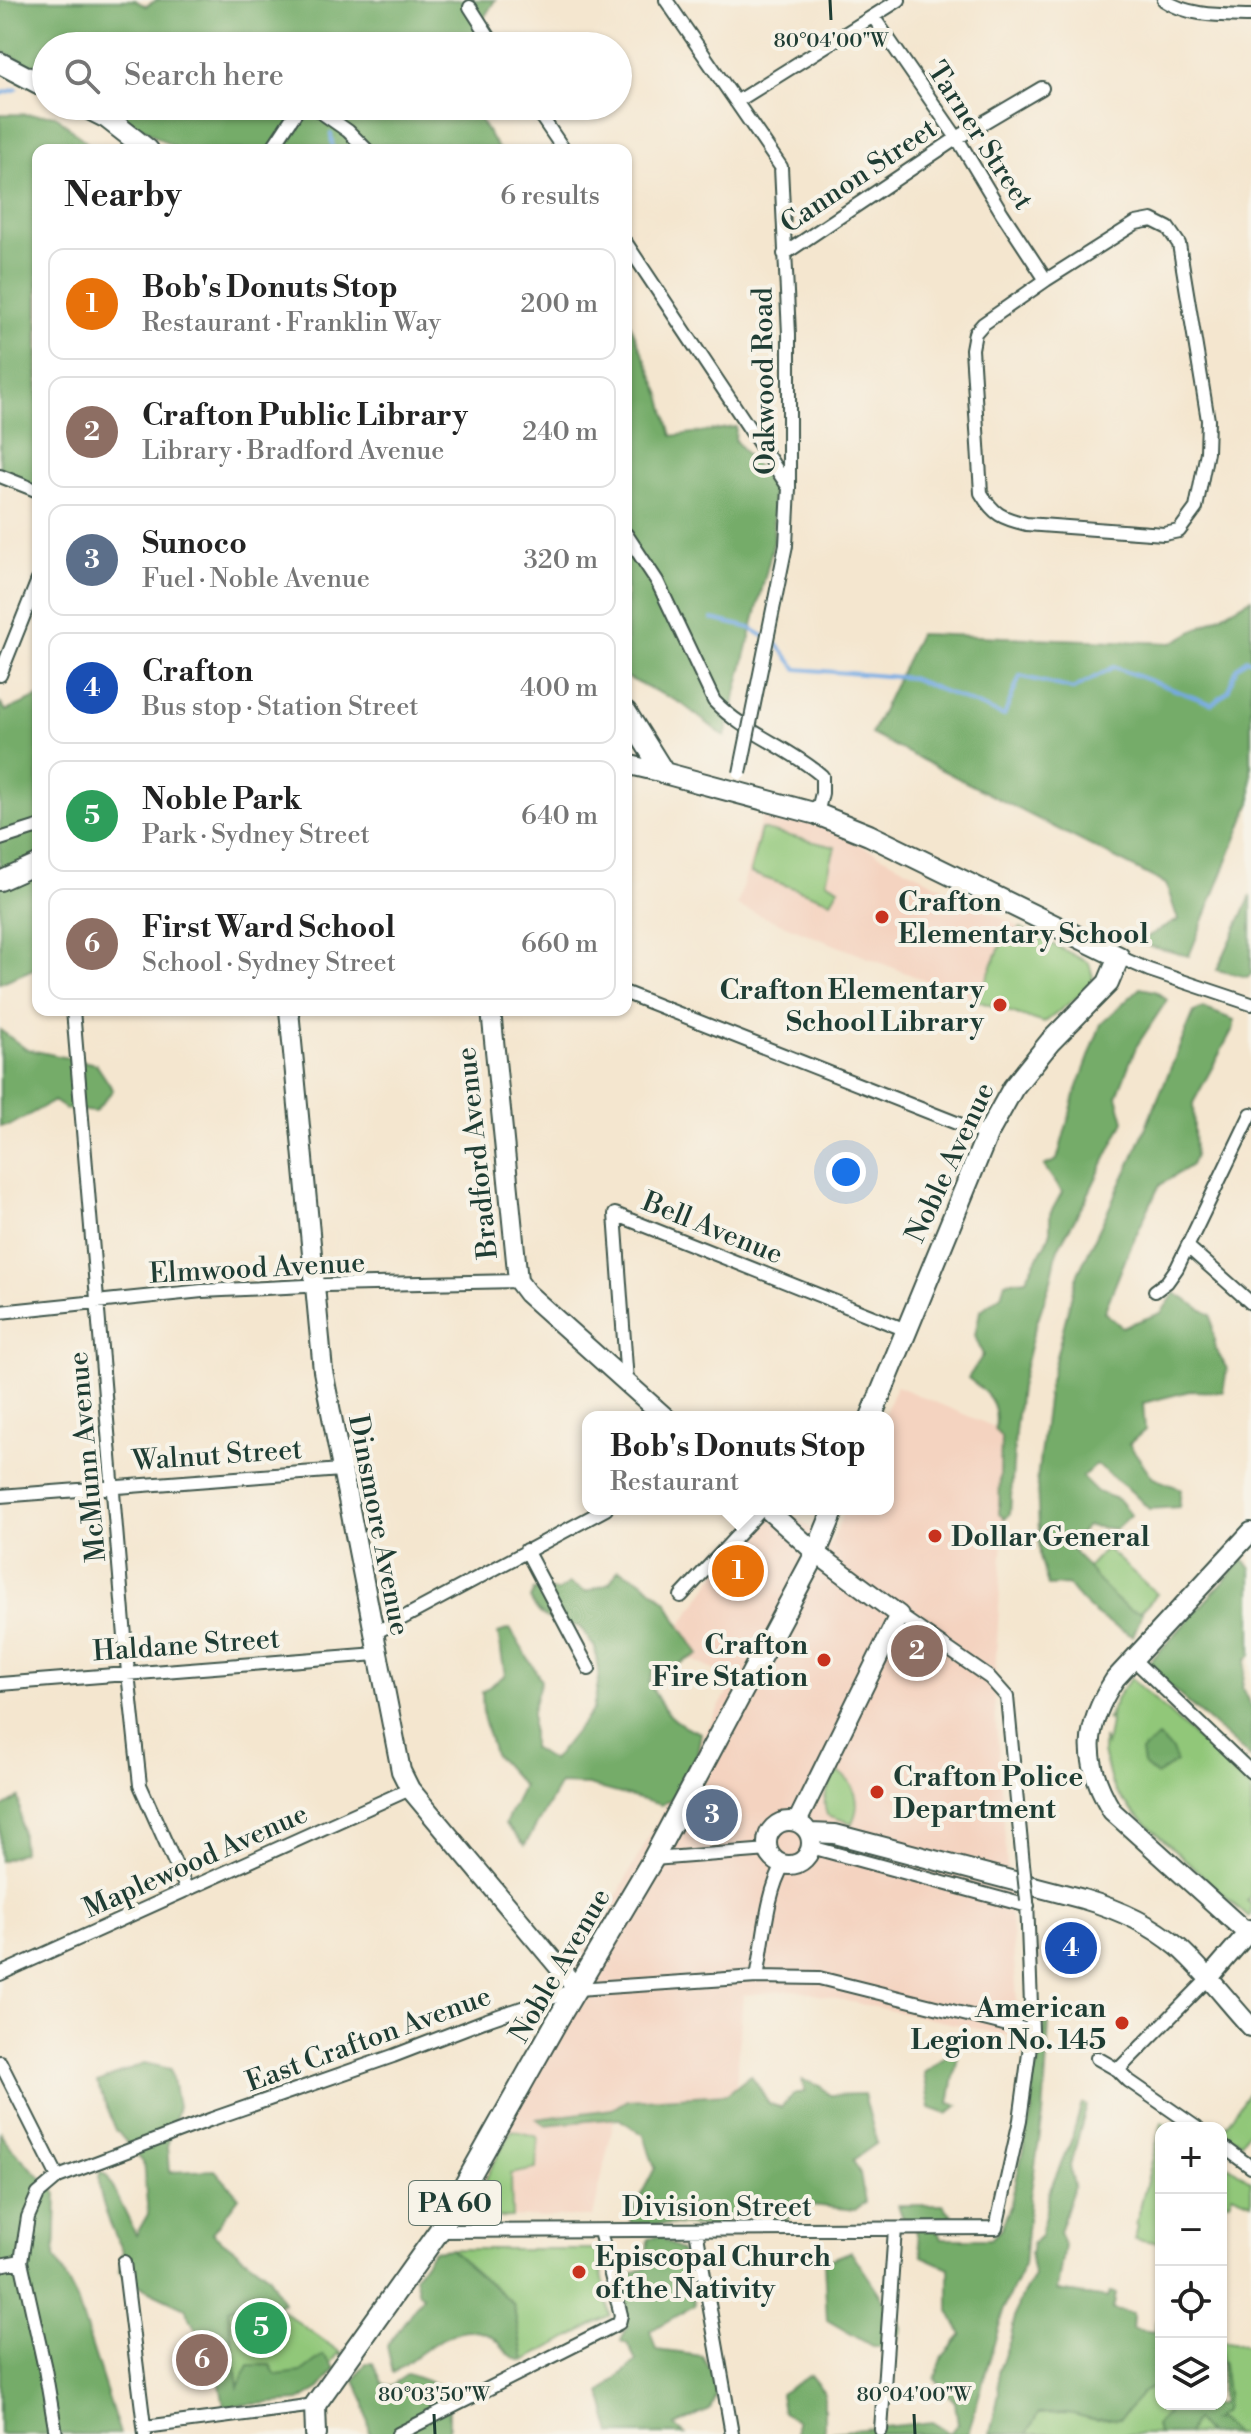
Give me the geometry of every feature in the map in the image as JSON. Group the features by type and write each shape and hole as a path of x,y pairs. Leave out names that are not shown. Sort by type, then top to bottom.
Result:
{"main road":[{"path":"0,63 32,80"},
{"path":"110,120 140,144"},
{"path":"632,722 664,773"},
{"path":"632,765 664,773 737,782 869,835 1119,957"},
{"path":"0,881 32,867"},
{"name":"Noble Avenue","path":"873,1411 987,1135 1013,1088 1050,1042 1108,983 1119,957"},
{"name":"Dinsmore Avenue","path":"290,1016 323,1377 401,1771 410,1789 577,1989"},
{"name":"Bradford Avenue","path":"492,1016 518,1281 527,1293 658,1411"},
{"path":"771,1515 899,1615 806,1834 808,1854 798,1863 778,1861 769,1850 769,1835 772,1829 785,1821 806,1834 835,1834 1096,1903 1157,1931 1179,1948 1251,2027"},
{"name":"Noble Avenue","path":"315,2405 439,2231 653,1859 816,1553 832,1515"},
{"path":"1208,1979 1250,1932 1112,1811 1099,1790 1093,1769 1091,1740 1099,1704 1115,1679 1247,1542"},
{"path":"315,2405 316,2434"}],"street":[{"name":"Oakwood Road","path":"666,0 781,167 789,334 786,545 737,782"},
{"path":"736,102 899,0"},
{"path":"1164,0 1209,15 1251,16"},
{"path":"470,7 486,32"},
{"name":"Tarner Street","path":"874,18 957,138 1046,280"},
{"name":"Cannon Street","path":"784,254 957,138 1042,88"},
{"path":"275,144 291,120"},
{"path":"332,120 361,144"},
{"path":"544,120 560,144"},
{"path":"1152,220 1168,228 1179,244 1208,420 1207,452 1196,508 1179,531 1164,534 1026,524 1004,519 990,509 981,493 972,349 975,333 983,324 1046,280 1136,223 1152,220"},
{"path":"632,252 789,488"},
{"path":"0,476 32,489"},
{"path":"632,543 657,581 714,701 722,711 770,743 808,763 822,776 817,814"},
{"path":"0,675 32,605"},
{"path":"0,839 32,829"},
{"path":"1119,957 1251,1004"},
{"path":"632,995 987,1135"},
{"name":"McMunn Avenue","path":"73,1016 140,1785 187,1890"},
{"path":"1155,1291 1167,1282 1177,1268 1251,1114"},
{"name":"Bell Avenue","path":"627,1382 615,1214 906,1330"},
{"path":"1188,1247 1251,1303"},
{"name":"Elmwood Avenue","path":"0,1312 202,1291 315,1285 518,1281"},
{"name":"Walnut Street","path":"0,1496 341,1470"},
{"path":"373,1634 594,1515"},
{"path":"681,1596 758,1515"},
{"path":"526,1550 589,1669"},
{"path":"899,1615 990,1678 1007,1697 1028,1903 1032,2031"},
{"name":"Haldane Street","path":"0,1684 377,1654"},
{"path":"1133,1659 1251,1772"},
{"name":"Maplewood Avenue","path":"0,1974 410,1789"},
{"path":"806,1834 1028,1903"},
{"path":"653,1859 769,1850"},
{"path":"757,1977 773,1889 784,1864"},
{"name":"East Crafton Avenue","path":"58,2177 577,1989 757,1977 819,1978 1032,2031"},
{"path":"1118,2070 1208,1979"},
{"name":"Division Street","path":"439,2231 996,2228 1020,2120 1032,2031"},
{"path":"1097,2058 1188,2122"},
{"path":"0,2062 58,2177 38,2194 28,2217 21,2261 56,2434"},
{"path":"1227,2149 1251,2167"},
{"path":"881,2430 895,2229"},
{"path":"696,2230 732,2434"},
{"path":"398,2434 619,2323 621,2315 600,2231"},
{"path":"0,2265 21,2261"},
{"path":"124,2262 145,2430 315,2405"}],"shaded area":[{"name":"Crafton Elementary School","path":"763,813 814,825 849,839 1089,963 1093,977 1044,1023 977,1001 737,906"},
{"path":"896,1386 1009,1433 994,1694 1020,2038 795,1990 743,1995 735,2099 617,2106 593,2217 459,2216 514,2084 734,1680 666,1647 757,1515 794,1515 830,1545 842,1515 894,1515 894,1411 886,1411"}],"green space":[{"path":"0,0 134,0 146,6 157,0 495,0 475,32 32,32 32,67 0,50"},
{"path":"0,114 32,115 32,120 61,120 88,144 32,144 32,486 0,473"},
{"path":"129,120 480,120 495,144 169,144"},
{"path":"632,329 661,395 672,436 736,427 735,440 772,486 774,541 725,737 681,703 632,680"},
{"path":"1251,599 1251,802 1189,956 1136,943 1178,920 1166,884 871,734 919,634 1172,643"},
{"path":"32,700 32,970 0,983 0,703 6,711"},
{"path":"761,829 835,847 826,881 839,888 831,901 750,873"},
{"path":"1251,896 1251,974 1247,977 1217,970"},
{"path":"1021,928 1089,963 1093,977 1090,987 1044,1023 977,1001 1003,940"},
{"path":"1140,988 1155,991 1167,1000 1136,1047 1117,1096 1124,1121 1058,1248 1020,1387 1010,1514 1005,1519 999,1514 1001,1437 995,1430 994,1406 987,1394 968,1378 983,1355 975,1336 980,1311 1001,1295 1005,1282 1026,1279 1050,1235 1050,1214 1062,1192 1044,1166 1057,1160 1075,1095 1101,1024"},
{"path":"1203,1008 1234,1020 1234,1027 1193,1103 1195,1156 1191,1165 1159,1186 1104,1312 1122,1327 1161,1313 1175,1293 1211,1315 1215,1348 1227,1369 1223,1392 1190,1391 1143,1403 1145,1430 1129,1444 1153,1478 1181,1489 1179,1507 1149,1509 1096,1464 1082,1477 1097,1492 1118,1499 1131,1515 1116,1529 1087,1526 1069,1544 1116,1599 1131,1610 1143,1612 1133,1636 1097,1615 1068,1585 1048,1586 1040,1557 1037,1480 1049,1384 1076,1278 1133,1158 1194,1012"},
{"path":"0,1030 26,1049 96,1064 113,1090 95,1112 66,1109 54,1101 9,1126 0,1126"},
{"path":"1106,1548 1157,1594 1136,1617 1085,1571"},
{"path":"1243,1560 1251,1568 1251,1655 1246,1661 1242,1688 1251,1707 1251,1758 1146,1666"},
{"path":"618,1569 641,1580 667,1602 699,1654 677,1665 655,1665 649,1682 675,1720 701,1733 697,1755 673,1798 661,1805 588,1785 560,1784 525,1845 505,1824 523,1786 494,1754 483,1716 482,1692 505,1675 498,1633 510,1629 541,1680 532,1711 532,1748 552,1761 593,1710 599,1678 595,1648 579,1626 544,1617 530,1599 534,1590 558,1591 570,1584 586,1592 610,1583"},
{"path":"1131,1678 1251,1789 1249,1918 1131,1810 1111,1782 1103,1752 1103,1738 1106,1745 1111,1717 1107,1720 1119,1694"},
{"path":"1158,1738 1172,1750 1176,1762 1156,1775 1143,1764 1141,1752"},
{"path":"837,1771 853,1787 857,1808 852,1823 827,1815 825,1809 827,1792"},
{"path":"19,1798 23,1852 0,1861 0,1809"},
{"path":"1044,2022 1049,2023 1043,2116 1030,2197 1024,2265 1006,2302 968,2434 796,2434 796,2420 783,2412 780,2394 810,2375 824,2392 824,2433 932,2422 950,2433 958,2423 955,2403 935,2379 943,2356 962,2335 949,2311 949,2268 922,2256 915,2225 905,2224 898,2205 943,2205 952,2215 935,2223 941,2239 991,2239 1001,2229 1010,2207 1032,2111 1033,2076 1042,2055"},
{"path":"953,2051 958,2056 949,2103 958,2105 947,2114 930,2108 924,2073"},
{"path":"144,2063 171,2069 178,2106 167,2147 169,2172 215,2170 239,2197 212,2233 268,2275 283,2302 270,2309 245,2305 228,2309 238,2387 249,2365 270,2365 276,2375 301,2372 323,2355 336,2369 320,2388 299,2401 224,2406 218,2374 185,2308 119,2272 123,2251 102,2201 100,2172 107,2175 136,2235 148,2214 143,2162 116,2130 97,2083"},
{"path":"751,2075 769,2104 781,2108 794,2094 805,2092 802,2080 821,2086 829,2095 864,2094 877,2143 853,2160 860,2173 865,2202 855,2210 802,2204 781,2225 745,2211 714,2227 630,2223 632,2212 655,2168 644,2135 618,2118 545,2125 537,2119 612,2109 627,2100 727,2094"},
{"path":"1251,2089 1251,2127 1241,2142 1227,2134 1227,2124"},
{"path":"1082,2104 1087,2106 1070,2166 1074,2186 1059,2232 1064,2245 1057,2291 1108,2298 1110,2292 1116,2293 1113,2310 1133,2313 1132,2329 1155,2332 1155,2386 1142,2393 1121,2418 1096,2420 1069,2413 1038,2414 1027,2434 990,2434 999,2394 998,2373 1010,2340 1018,2303 1034,2276 1030,2254 1032,2244 1041,2236 1049,2192 1071,2141"},
{"path":"512,2130 538,2137 536,2169 511,2174 512,2217 479,2218 472,2213 471,2206"},
{"path":"0,2132 57,2194 55,2257 77,2300 120,2434 0,2434"},
{"path":"1155,2149 1155,2242 1135,2239"},
{"path":"1227,2164 1251,2181 1251,2202 1232,2194 1229,2202"},
{"path":"660,2236 682,2252 695,2305 650,2331 656,2350 702,2356 719,2386 710,2410 675,2426 685,2434 612,2434 601,2393 636,2361 628,2344 621,2341 627,2327 623,2278 654,2263 647,2255 648,2239"},
{"path":"450,2249 595,2249 610,2316 524,2361 513,2304"},
{"path":"450,2249 513,2304 524,2361 513,2357 489,2335 476,2331 463,2332 438,2341 393,2373 387,2346 423,2296 419,2293 415,2276 433,2251"},
{"path":"851,2251 902,2328 893,2349 872,2346 827,2320 824,2262"},
{"path":"1057,2291 1115,2299 1113,2311 1133,2313 1132,2329 1155,2332 1155,2410 1227,2410 1227,2342 1251,2346 1251,2434 994,2434"},
{"path":"214,2295 264,2298 344,2355 338,2354 311,2389 224,2406"},
{"path":"366,2363 373,2363 383,2384 390,2386 408,2374 449,2389 449,2434 370,2434 364,2399 355,2380"},
{"path":"1170,2410 1224,2410 1212,2420 1219,2419 1235,2434 1207,2434 1195,2420 1187,2434 1158,2434 1156,2425"}],"waterway":[{"path":"0,94 17,89"},
{"path":"331,134 332,144"},
{"path":"712,619 750,628 777,644 797,669 911,678 1004,716 1020,676 1073,689 1114,667 1212,704 1228,691 1237,667 1247,659 1251,661"}],"place":[{"name":"Crafton Elementary School","path":"882,917"},
{"name":"Crafton Elementary School Library","path":"1000,1005"},
{"name":"Dollar General","path":"935,1536"},
{"name":"Bob's Donuts Stop","path":"738,1571"},
{"name":"Crafton Public Library","path":"917,1651"},
{"name":"Crafton Fire Station","path":"824,1660"},
{"name":"Crafton Police Department","path":"877,1792"},
{"name":"Sunoco","path":"712,1815"},
{"name":"Crafton","path":"1071,1948"},
{"name":"American Legion No. 145","path":"1122,2023"},
{"name":"Episcopal Church of the Nativity","path":"579,2272"},
{"name":"Noble Park","path":"261,2328"},
{"name":"First Ward School","path":"202,2360"}]}
